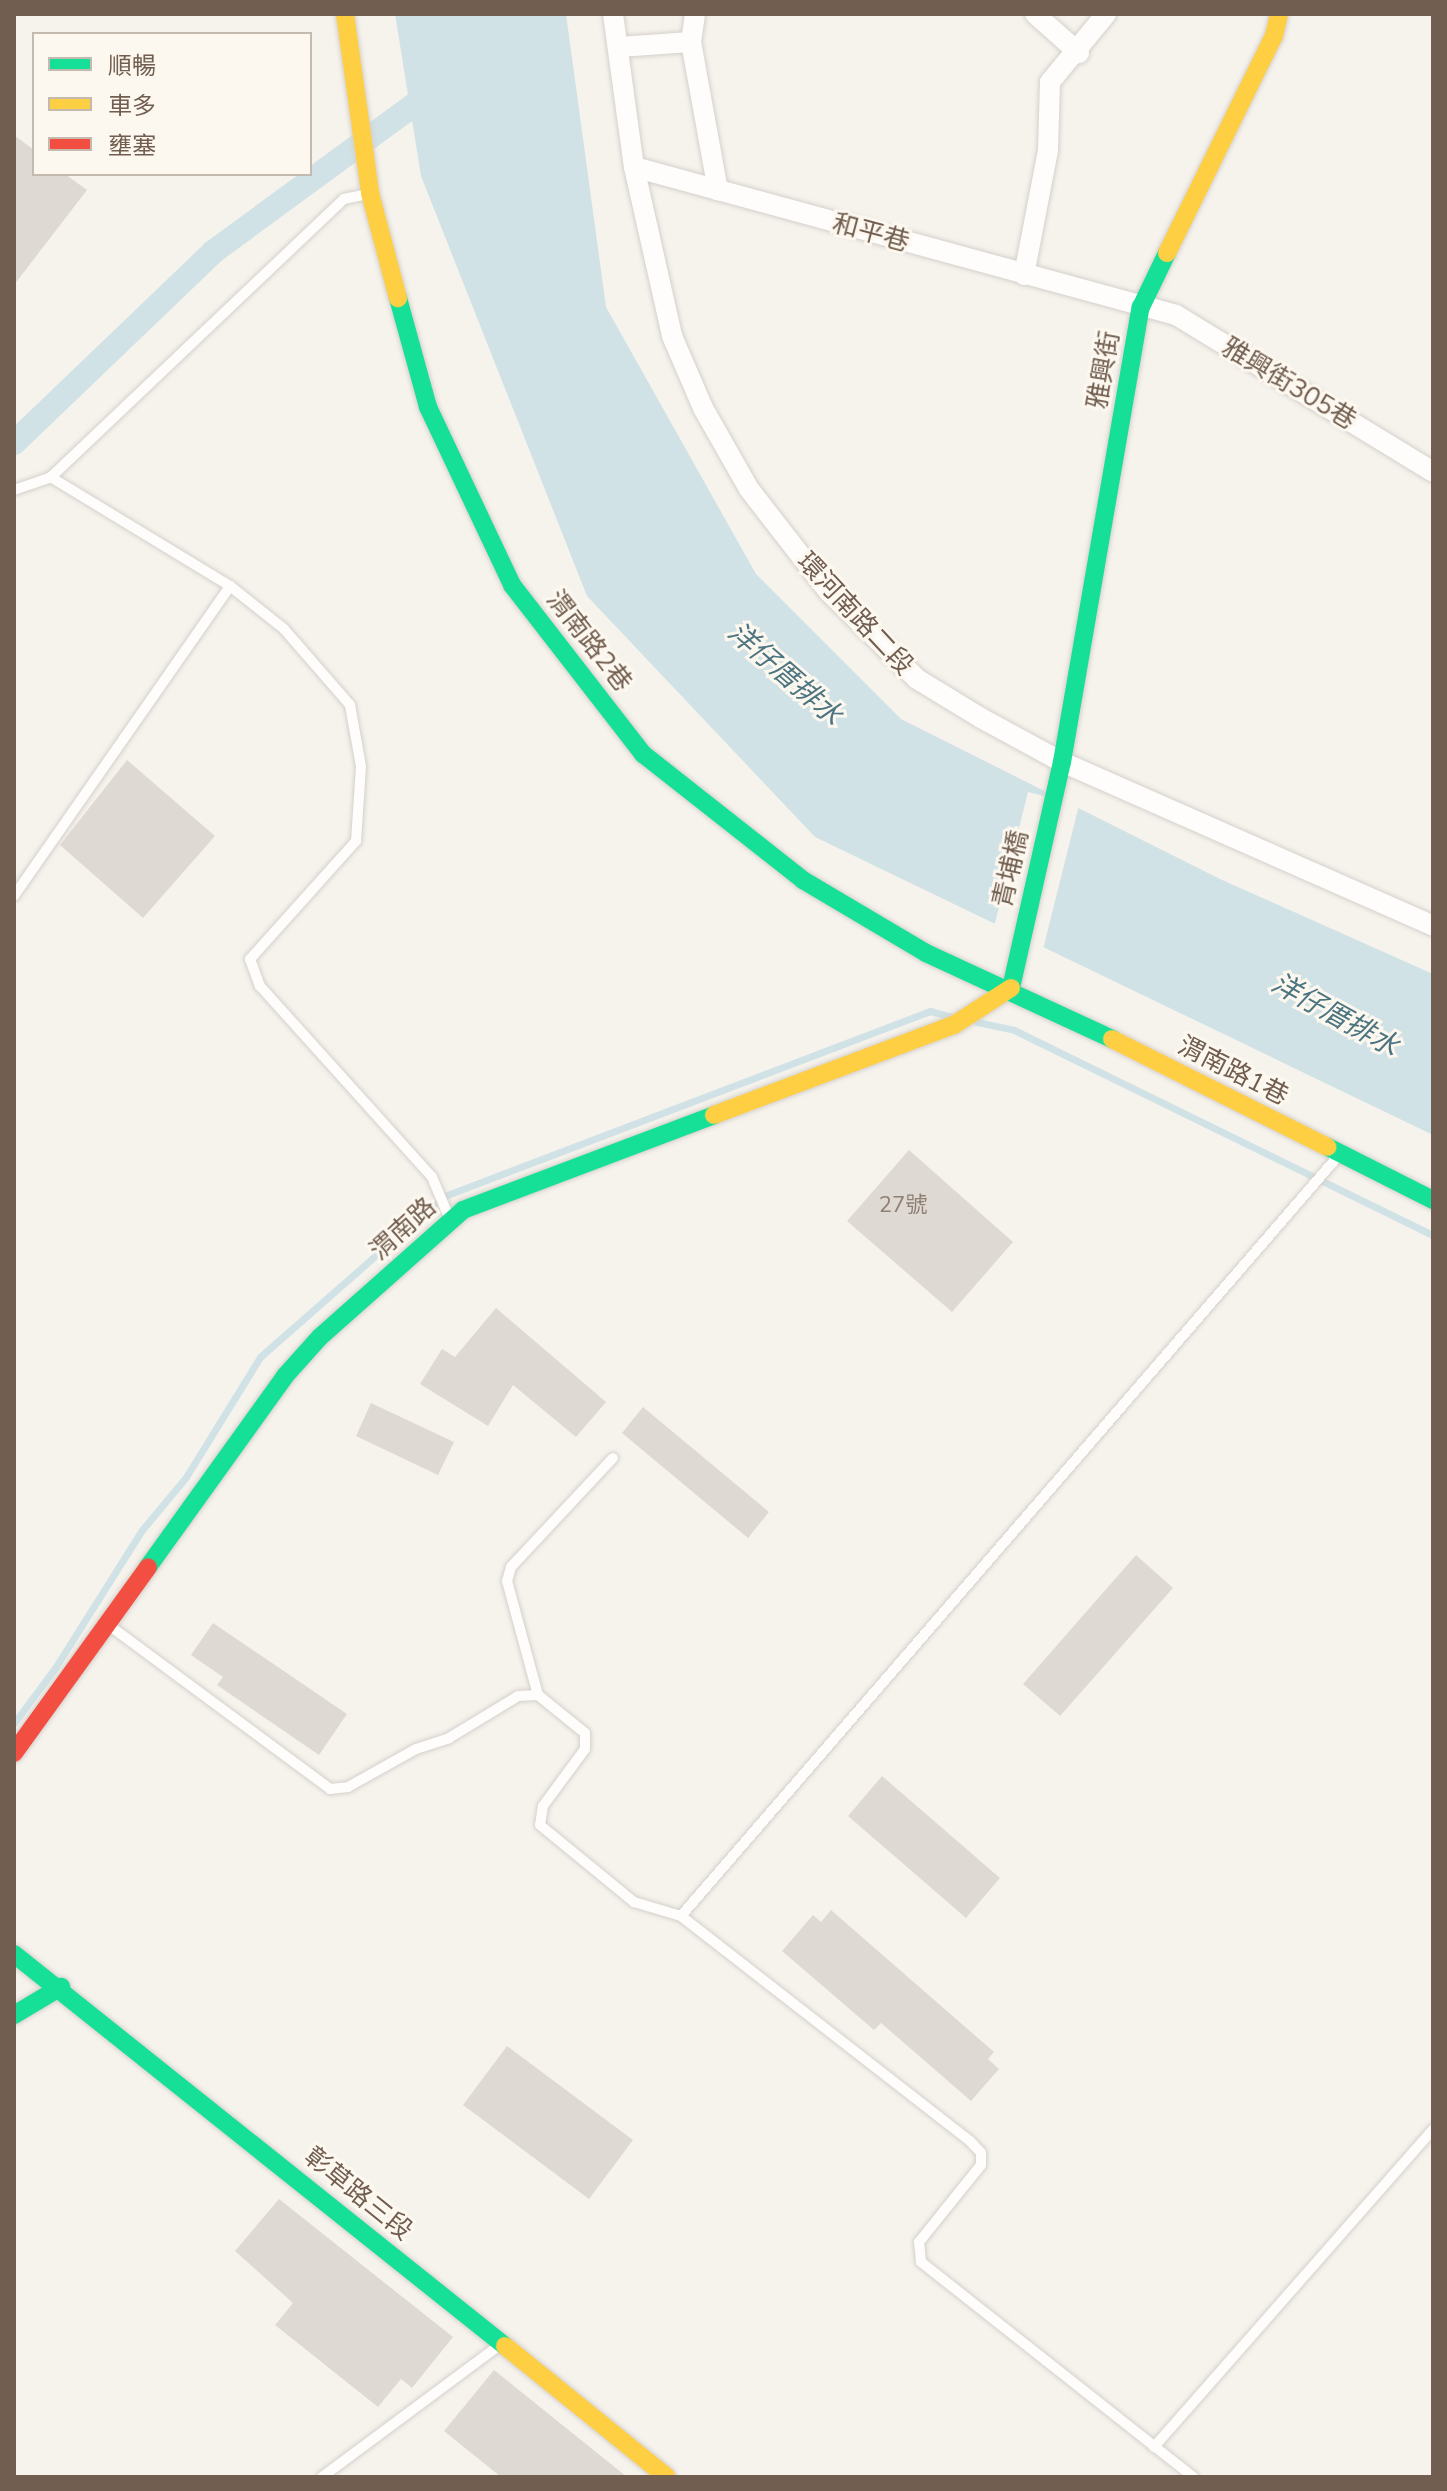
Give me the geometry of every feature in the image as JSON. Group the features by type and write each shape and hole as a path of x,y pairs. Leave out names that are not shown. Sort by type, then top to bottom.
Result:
{"street":[{"name":"渭南路2巷","path":"345,14 367,142 370,193 428,407 512,585 643,754 803,880 926,953 1011,988"},
{"name":"環河南路二段","path":"613,14 634,167 672,336 703,408 749,489 829,592 917,679 1062,762 1433,926"},
{"path":"695,14 691,42 718,191"},
{"path":"1035,14 1079,53"},
{"path":"1024,275 1048,150 1050,82 1079,53 1106,14"},
{"name":"雅興街","path":"1062,762 1141,307 1274,36 1279,14"},
{"path":"619,47 691,42"},
{"name":"和平巷","path":"634,167 1141,307"},
{"name":"雅興街305巷","path":"1141,307 1176,315 1433,472"},
{"name":"青埔橋","path":"1011,988 1062,762"},
{"name":"渭南路1巷","path":"1011,988 1433,1200"},
{"name":"渭南路","path":"14,1753 285,1376 450,1221 486,1201 954,1025 1011,988"},
{"name":"彰草路三段","path":"14,1954 61,1987 667,2477"},
{"path":"14,2015 61,1987"}],"lane":[{"path":"14,490 51,477 344,199 370,193"},
{"path":"51,477 230,586 284,629 350,705 361,766 356,841 250,959 260,986 432,1177 450,1221"},
{"path":"14,896 230,586"},
{"path":"681,1916 1340,1154"},
{"path":"613,1458 511,1567 507,1581 538,1695 585,1733 585,1749 543,1806 540,1825 634,1902 681,1916 970,2141 981,2153 981,2165 919,2242 921,2262 1193,2477"},
{"path":"106,1623 330,1789 348,1787 416,1749 449,1738 518,1696 538,1695"},
{"path":"1154,2447 1433,2129"},
{"path":"322,2477 502,2343"}],"water":[{"name":"洋仔厝排水","path":"395,14 566,14 606,307 756,574 901,719 1220,879 1433,974 1433,1135 815,837 587,596 421,176"}],"pier":[{"path":"1028,792 1079,805 1043,949 994,927"}],"building":[{"path":"14,135 32,148 32,176 68,176 87,190 14,285"},
{"path":"127,760 215,836 143,918 60,845"},
{"path":"909,1150 1013,1242 952,1312 847,1221"},
{"path":"496,1308 606,1402 576,1437 513,1385 488,1426 420,1384 442,1349 455,1357"},
{"path":"371,1403 454,1442 438,1475 356,1436"},
{"path":"643,1407 769,1512 748,1538 622,1433"},
{"path":"1136,1555 1173,1588 1060,1716 1023,1684"},
{"path":"213,1623 347,1714 319,1755 217,1685 223,1677 191,1655"},
{"path":"882,1776 1000,1878 966,1918 848,1816"},
{"path":"831,1910 994,2052 988,2059 999,2069 971,2101 881,2023 874,2030 782,1951 813,1915 821,1922"},
{"path":"507,2046 633,2140 589,2199 463,2105"},
{"path":"279,2199 453,2337 412,2388 401,2379 378,2407 275,2325 293,2303 235,2251"},
{"path":"494,2370 627,2477 501,2477 444,2431"}],"waterway":[{"path":"14,443 213,252 434,90"},
{"path":"14,1723 55,1668 142,1530 186,1477 260,1357 442,1197 930,1011 949,1016"},
{"path":"977,1022 1014,1030 1433,1235"}],"traffic: fast":[{"path":"1011,988 1062,762 1141,307 1167,253"},
{"path":"398,298 428,407 512,585 643,754 803,880 926,953 1112,1039"},
{"path":"148,1567 285,1376 320,1337 463,1210 714,1115"},
{"path":"1328,1147 1433,1200"},
{"path":"14,1954 505,2346"},
{"path":"14,2015 61,1987"}],"traffic: slow":[{"path":"345,14 370,193 398,298"},
{"path":"1167,253 1274,36 1279,14"},
{"path":"714,1115 954,1025 1011,988"},
{"path":"1112,1039 1328,1147"},
{"path":"505,2346 667,2477"}],"traffic: jam":[{"path":"14,1753 148,1567"}]}
